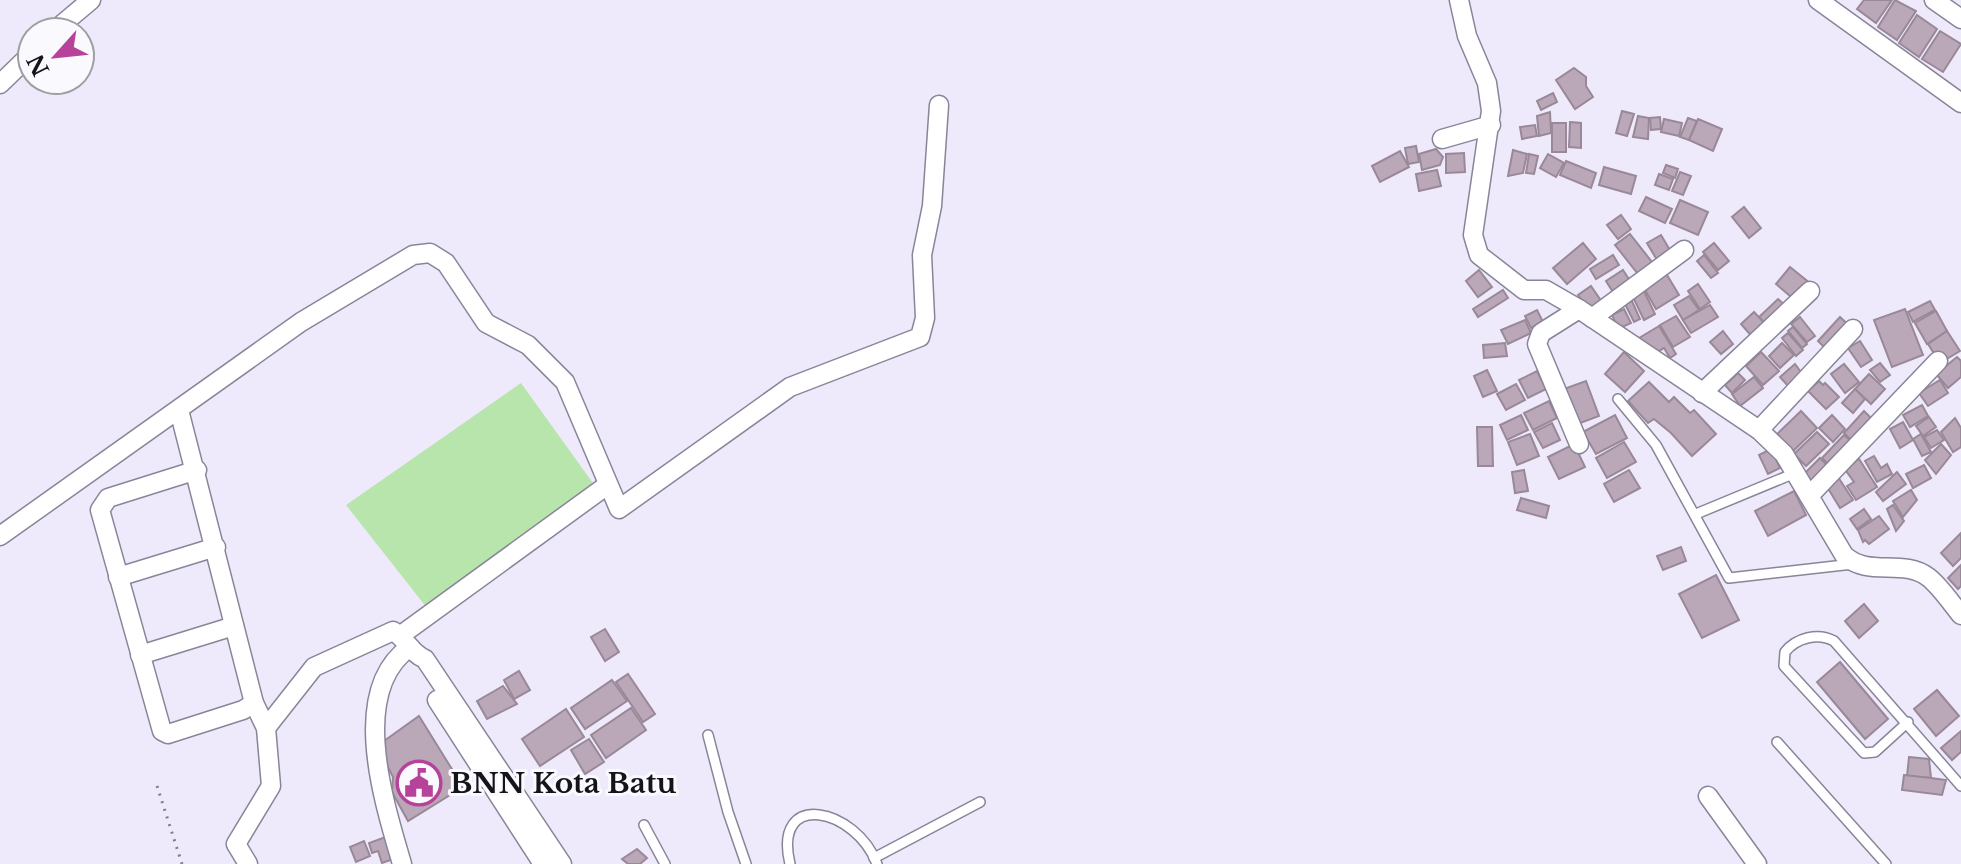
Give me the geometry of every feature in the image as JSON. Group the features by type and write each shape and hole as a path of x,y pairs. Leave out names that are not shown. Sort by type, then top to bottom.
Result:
{"street":[{"path":"72,16 91,0"},
{"path":"1459,0 1467,36 1487,83 1491,125 1473,235 1479,255 1524,290 1546,290 1585,314 1759,430 1776,444 1844,555 1854,564 1914,570 1928,577 1961,615"},
{"path":"1818,0 1961,103"},
{"path":"1934,0 1961,19"},
{"path":"0,84 16,68"},
{"path":"0,536 301,322 413,255 430,253 446,263 486,323 528,345 565,382 610,494 619,509 790,387 920,337 925,318 922,255 932,206 939,105"},
{"path":"1442,139 1491,125"},
{"path":"1579,444 1537,344 1541,333 1585,314 1684,250"},
{"path":"1702,393 1810,291"},
{"path":"1759,430 1853,329"},
{"path":"1809,496 1938,361"},
{"path":"179,410 197,470 254,703 266,728 271,786 236,844 248,864"},
{"path":"197,470 108,498 100,510 162,731 168,734 243,710 254,703"},
{"path":"402,864 374,729 379,697 389,671 407,644 610,494"},
{"path":"118,577 216,547"},
{"path":"140,655 234,626"},
{"path":"266,728 314,667 387,631 425,659 562,864"},
{"path":"407,644 415,666 543,864"},
{"path":"1708,796 1757,864"}],"lane":[{"path":"1618,399 1656,445 1729,578 1854,564"},
{"path":"1696,514 1795,473"},
{"path":"1908,722 1875,752 1864,753 1784,666 1785,652 1798,640 1830,638 1908,722 1961,786"},
{"path":"708,735 728,812 746,864"},
{"path":"1777,742 1886,864"},
{"path":"790,864 786,835 790,826 814,816 841,819 854,829 876,861 980,802"},
{"path":"644,825 665,864"}],"path":[{"path":"157,786 182,864"}],"green space":[{"path":"521,383 595,486 427,608 346,505"}],"building":[{"path":"1864,0 1892,0 1876,23 1857,9"},
{"path":"1895,0 1916,11 1897,40 1878,27"},
{"path":"1917,15 1937,29 1919,57 1899,43"},
{"path":"1940,31 1961,44 1943,72 1922,59"},
{"path":"1574,68 1586,77 1586,86 1593,97 1575,109 1556,80"},
{"path":"1553,93 1557,102 1541,110 1537,101"},
{"path":"1622,111 1634,114 1627,136 1616,133"},
{"path":"1550,112 1551,133 1539,136 1537,116"},
{"path":"1638,116 1649,118 1648,139 1633,137"},
{"path":"1660,117 1661,129 1651,130 1650,118"},
{"path":"1688,118 1697,121 1689,140 1680,137"},
{"path":"1664,119 1682,123 1679,136 1661,132"},
{"path":"1698,119 1722,129 1713,151 1689,140"},
{"path":"1570,122 1581,123 1581,148 1569,147"},
{"path":"1552,123 1566,123 1566,152 1552,152"},
{"path":"1535,125 1537,136 1522,139 1520,127"},
{"path":"1416,146 1419,162 1408,164 1405,148"},
{"path":"1436,149 1443,157 1440,165 1422,170 1419,154"},
{"path":"1513,150 1527,154 1523,173 1508,176"},
{"path":"1400,151 1409,167 1380,182 1372,166"},
{"path":"1464,153 1465,172 1446,173 1446,154"},
{"path":"1529,154 1538,156 1534,174 1526,173"},
{"path":"1548,154 1564,163 1556,177 1540,168"},
{"path":"1566,161 1596,173 1591,188 1560,175"},
{"path":"1666,165 1678,169 1675,178 1663,173"},
{"path":"1604,167 1636,176 1631,194 1599,185"},
{"path":"1437,170 1441,186 1419,191 1416,174"},
{"path":"1680,172 1691,176 1683,195 1672,191"},
{"path":"1659,174 1673,179 1669,190 1655,185"},
{"path":"1646,197 1672,209 1665,223 1639,211"},
{"path":"1680,200 1708,212 1698,235 1670,223"},
{"path":"1744,207 1761,228 1749,238 1732,217"},
{"path":"1621,215 1631,229 1618,239 1607,225"},
{"path":"1630,234 1652,262 1638,274 1615,245"},
{"path":"1661,235 1671,252 1657,260 1647,243"},
{"path":"1583,243 1596,259 1567,284 1553,268"},
{"path":"1714,243 1729,261 1718,270 1703,252"},
{"path":"1613,255 1619,265 1596,279 1590,269"},
{"path":"1704,255 1718,273 1711,278 1697,261"},
{"path":"1790,267 1811,284 1797,302 1776,284"},
{"path":"1479,270 1492,287 1478,297 1466,281"},
{"path":"1623,270 1630,281 1613,292 1606,281"},
{"path":"1664,270 1679,295 1656,309 1641,283"},
{"path":"1698,284 1710,302 1700,309 1688,291"},
{"path":"1591,286 1604,305 1591,314 1578,295"},
{"path":"1642,287 1655,314 1644,320 1631,293"},
{"path":"1503,290 1508,298 1478,317 1473,309"},
{"path":"1689,296 1699,310 1683,320 1674,305"},
{"path":"1631,299 1640,319 1634,322 1624,302"},
{"path":"1778,299 1787,307 1768,327 1759,317"},
{"path":"1930,301 1935,310 1913,322 1908,312"},
{"path":"1710,305 1718,317 1691,333 1683,320"},
{"path":"1624,309 1631,323 1618,329 1612,315"},
{"path":"1905,309 1923,355 1892,367 1874,320"},
{"path":"1537,310 1543,322 1531,328 1525,316"},
{"path":"1936,311 1947,331 1927,344 1915,323"},
{"path":"1754,312 1768,327 1755,340 1741,324"},
{"path":"1676,316 1690,337 1673,347 1660,325"},
{"path":"1800,317 1815,336 1807,342 1791,324"},
{"path":"1840,317 1853,329 1830,353 1818,341"},
{"path":"1525,320 1531,333 1508,344 1501,330"},
{"path":"1659,326 1676,354 1670,358 1664,348 1650,357 1639,338"},
{"path":"1793,327 1807,344 1802,348 1788,331"},
{"path":"1723,331 1733,344 1721,354 1710,342"},
{"path":"1947,331 1960,351 1940,363 1928,344"},
{"path":"1788,333 1803,350 1796,356 1782,338"},
{"path":"1860,341 1872,360 1861,367 1848,348"},
{"path":"1505,343 1507,356 1484,358 1483,345"},
{"path":"1782,343 1794,355 1780,368 1769,356"},
{"path":"1624,352 1644,371 1625,392 1605,374"},
{"path":"1761,352 1779,371 1763,385 1746,366"},
{"path":"1957,357 1961,361 1961,377 1948,388 1936,374"},
{"path":"1880,363 1890,375 1880,382 1870,370"},
{"path":"1795,364 1804,376 1790,388 1780,377"},
{"path":"1844,364 1859,382 1845,393 1831,374"},
{"path":"1487,370 1497,391 1483,397 1474,376"},
{"path":"1537,371 1546,389 1528,398 1519,380"},
{"path":"1738,373 1745,380 1732,393 1725,385"},
{"path":"1869,374 1885,389 1871,404 1855,389"},
{"path":"1754,377 1763,388 1740,406 1732,394"},
{"path":"1940,380 1948,393 1928,406 1919,393"},
{"path":"1586,381 1599,416 1575,425 1561,390"},
{"path":"1819,381 1839,397 1826,409 1808,391"},
{"path":"1649,382 1669,402 1674,397 1690,413 1694,410 1716,434 1692,456 1671,433 1654,419 1648,423 1628,401"},
{"path":"1516,384 1525,400 1506,410 1497,394"},
{"path":"1855,389 1865,399 1853,413 1842,403"},
{"path":"1549,401 1557,418 1533,430 1524,413"},
{"path":"1922,405 1928,416 1910,427 1903,415"},
{"path":"1801,411 1817,428 1788,456 1772,439"},
{"path":"1864,411 1873,420 1852,441 1844,433"},
{"path":"1521,415 1528,430 1507,440 1500,425"},
{"path":"1615,415 1627,438 1596,454 1583,432"},
{"path":"1832,415 1845,429 1833,442 1819,428"},
{"path":"1929,417 1936,427 1923,436 1916,426"},
{"path":"1955,418 1961,428 1961,447 1953,452 1941,432"},
{"path":"1903,422 1913,440 1900,448 1890,429"},
{"path":"1552,423 1560,440 1543,448 1534,432"},
{"path":"1477,427 1492,427 1493,466 1478,466"},
{"path":"1937,430 1944,440 1931,448 1924,437"},
{"path":"1817,432 1829,444 1806,466 1794,454"},
{"path":"1530,434 1539,456 1517,465 1508,442"},
{"path":"1921,434 1931,452 1922,456 1913,439"},
{"path":"1844,435 1853,443 1830,466 1822,458"},
{"path":"1624,442 1636,462 1607,478 1596,458"},
{"path":"1574,444 1585,467 1559,479 1548,457"},
{"path":"1941,444 1951,455 1936,474 1925,460"},
{"path":"1771,449 1780,468 1768,474 1759,455"},
{"path":"1874,456 1881,468 1887,464 1892,474 1877,482 1865,461"},
{"path":"1820,458 1829,467 1812,484 1803,475"},
{"path":"1859,459 1877,487 1856,500 1847,486 1854,482 1844,468"},
{"path":"1924,465 1931,478 1913,488 1906,474"},
{"path":"1524,470 1528,491 1515,493 1512,472"},
{"path":"1629,470 1640,488 1614,502 1604,484"},
{"path":"1897,472 1906,484 1883,501 1876,492"},
{"path":"1838,477 1853,500 1840,508 1826,485"},
{"path":"1911,490 1917,500 1903,517 1893,501"},
{"path":"1794,491 1806,515 1768,536 1755,511"},
{"path":"1521,498 1549,506 1546,518 1517,510"},
{"path":"1893,505 1904,521 1896,531 1887,509"},
{"path":"1864,509 1871,519 1857,529 1850,519"},
{"path":"1879,516 1889,529 1869,544 1865,540 1863,542 1858,530"},
{"path":"1961,533 1961,558 1953,566 1941,553"},
{"path":"1681,547 1686,561 1663,570 1657,556"},
{"path":"1961,565 1961,586 1958,589 1948,578"},
{"path":"1716,575 1739,620 1702,638 1679,594"},
{"path":"1864,604 1878,621 1859,638 1845,621"},
{"path":"605,629 619,652 605,661 591,637"},
{"path":"1840,662 1888,719 1865,739 1817,682"},
{"path":"519,671 530,690 514,699 504,680"},
{"path":"628,674 655,714 643,722 616,682"},
{"path":"612,680 627,701 585,729 571,708"},
{"path":"503,686 517,704 487,719 477,701"},
{"path":"1937,690 1959,716 1936,736 1914,709"},
{"path":"631,708 646,730 606,758 591,735"},
{"path":"566,709 584,737 540,766 522,739"},
{"path":"419,716 463,787 408,821 392,792 393,777 377,746"},
{"path":"1961,731 1961,752 1952,760 1941,748"},
{"path":"589,739 604,762 585,774 571,750"},
{"path":"1909,757 1929,759 1931,778 1907,776"},
{"path":"1904,775 1946,780 1942,795 1902,790"},
{"path":"391,835 399,857 382,863 378,851 372,853 369,843"},
{"path":"364,841 370,856 356,862 350,847"},
{"path":"637,849 647,858 640,864 628,864 622,859"}],"place":[{"name":"BNN Kota Batu","path":"419,783"}]}
